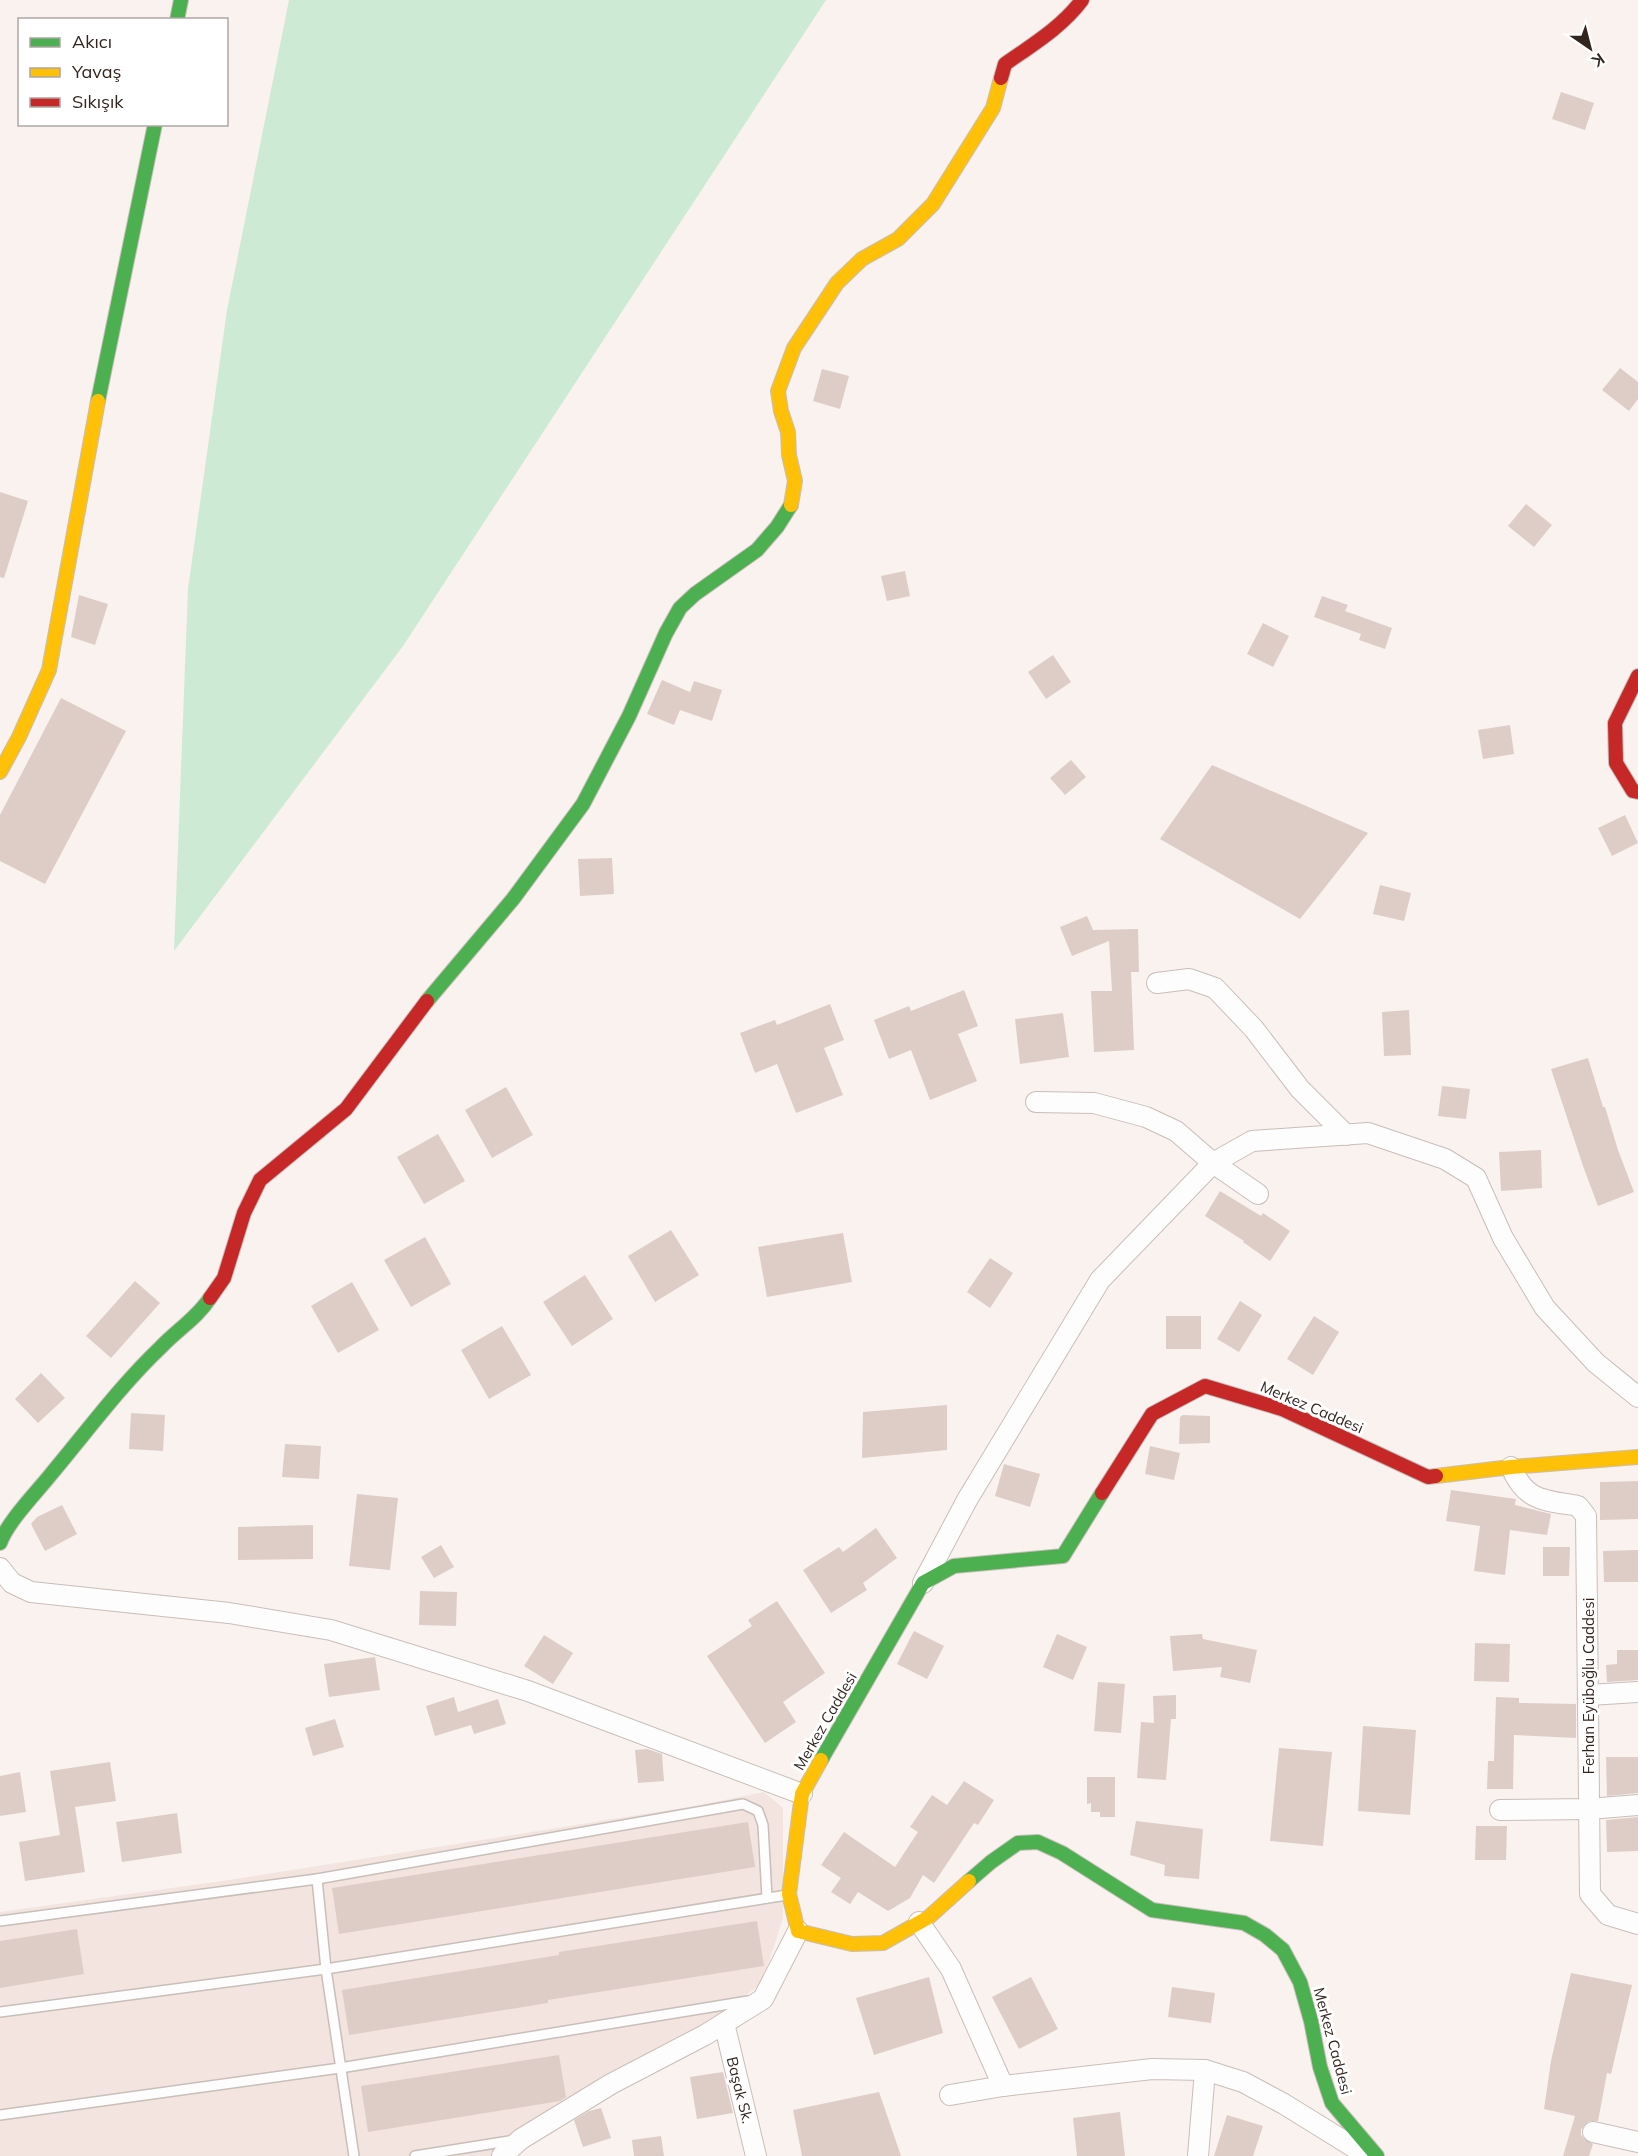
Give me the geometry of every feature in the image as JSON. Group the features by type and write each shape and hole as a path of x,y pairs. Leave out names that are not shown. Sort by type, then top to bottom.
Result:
{"street":[{"path":"177,18 181,0"},
{"path":"0,1543 3,1535 34,1495 136,1372 162,1345 203,1310 224,1278 244,1213 261,1180 346,1109 414,1017 513,899 583,804 629,716 666,633 680,608 695,594 757,550 777,527 792,504 795,481 789,455 788,432 781,411 778,391 794,348 837,284 862,259 898,239 933,204 993,108 1005,64 1037,42 1073,12 1082,0"},
{"path":"0,772 19,737 49,670 104,368 155,126"},
{"path":"1638,676 1615,723 1616,763 1633,791 1638,792"},
{"path":"1157,983 1189,979 1215,988 1254,1029 1300,1089 1346,1135"},
{"path":"1036,1102 1094,1103 1146,1118 1176,1131 1213,1163 1258,1194"},
{"path":"923,1583 967,1500 1100,1280 1213,1163 1252,1141 1368,1133 1445,1159 1476,1178 1503,1238 1545,1308 1596,1363 1638,1397"},
{"name":"Merkez Caddesi","path":"1377,2156 1332,2103 1320,2067 1311,2021 1300,1983 1283,1950 1265,1935 1244,1923 1152,1910 1062,1853 1038,1842 1018,1843 991,1862 928,1917 883,1943 852,1944 798,1931 789,1894 802,1794 923,1583 954,1566 1063,1556 1152,1414 1205,1386 1282,1409 1428,1477 1638,1456"},
{"name":"Ferhan Eyüboğlu Caddesi","path":"1511,1467 1518,1482 1539,1500 1578,1506 1586,1516 1590,1894 1608,1916 1638,1924"},
{"path":"0,1568 12,1583 31,1592 229,1613 331,1630 528,1691 802,1794"},
{"path":"1589,1695 1638,1692"},
{"path":"1500,1810 1589,1809 1638,1805"},
{"path":"919,1922 951,1969 1003,2086"},
{"path":"502,2156 521,2139 611,2084 724,2023 763,1999 798,1931"},
{"name":"Başak Sk.","path":"724,2023 756,2156"},
{"path":"950,2095 1003,2086 1152,2069 1205,2070 1243,2082 1284,2104 1368,2156"},
{"path":"1198,2156 1205,2070"},
{"path":"1593,2132 1638,2142"}],"lane":[{"path":"0,1921 317,1879 743,1804 758,1811 764,1825 767,1898"},
{"path":"317,1879 326,1969 354,2156"},
{"path":"0,2012 326,1969 789,1894"},
{"path":"0,2115 340,2068 763,1999"},
{"path":"415,2156 521,2139"}],"shaded area":[{"path":"764,1792 783,1808 783,1918 762,1983 716,2018 668,2044 497,2156 0,2156 0,1912 229,1880 695,1806"}],"green space":[{"path":"289,0 826,0 403,646 174,951 188,589 227,310"}],"building":[{"path":"1561,92 1594,103 1585,130 1552,119"},
{"path":"1620,368 1638,382 1638,399 1629,411 1602,390"},
{"path":"822,369 849,376 840,409 813,401"},
{"path":"0,492 28,501 4,578 0,577"},
{"path":"1526,504 1552,525 1534,547 1508,526"},
{"path":"905,571 910,596 887,601 881,576"},
{"path":"79,595 108,604 95,645 71,637"},
{"path":"1322,596 1348,605 1345,611 1392,628 1385,649 1359,640 1361,634 1314,617"},
{"path":"1263,623 1289,636 1273,667 1247,654"},
{"path":"1053,655 1071,682 1046,699 1028,672"},
{"path":"662,680 690,692 694,681 722,690 712,721 680,710 674,725 647,714"},
{"path":"61,698 126,731 45,884 0,861 0,815"},
{"path":"1510,725 1514,754 1483,759 1478,730"},
{"path":"1071,760 1086,777 1065,795 1050,778"},
{"path":"1212,765 1368,833 1300,919 1160,839"},
{"path":"1625,815 1638,843 1612,856 1598,828"},
{"path":"612,858 614,894 580,896 578,859"},
{"path":"1380,885 1411,893 1404,921 1373,914"},
{"path":"1087,916 1093,930 1138,929 1139,972 1131,972 1134,1050 1094,1052 1091,991 1112,991 1109,941 1072,956 1060,927"},
{"path":"964,990 978,1026 958,1034 977,1081 930,1100 911,1050 889,1059 874,1020 909,1006 911,1011"},
{"path":"830,1004 844,1040 824,1048 843,1095 796,1113 777,1064 755,1073 740,1033 775,1020 777,1025"},
{"path":"1409,1010 1411,1055 1384,1056 1382,1012"},
{"path":"1063,1013 1069,1057 1020,1064 1015,1019"},
{"path":"1588,1058 1634,1192 1598,1206 1551,1069"},
{"path":"1442,1086 1470,1089 1466,1119 1438,1116"},
{"path":"506,1087 533,1135 492,1158 465,1110"},
{"path":"438,1134 465,1181 424,1204 397,1157"},
{"path":"1541,1150 1542,1188 1501,1191 1499,1152"},
{"path":"1220,1191 1261,1216 1263,1213 1290,1231 1270,1261 1205,1216"},
{"path":"671,1230 699,1275 655,1302 628,1256"},
{"path":"843,1233 852,1282 767,1297 758,1247"},
{"path":"425,1237 451,1284 411,1307 384,1260"},
{"path":"990,1258 1013,1273 990,1308 967,1292"},
{"path":"585,1275 613,1319 572,1346 543,1302"},
{"path":"135,1281 160,1303 111,1358 86,1336"},
{"path":"352,1282 379,1330 338,1353 311,1306"},
{"path":"1240,1301 1262,1315 1239,1352 1217,1339"},
{"path":"1166,1316 1201,1316 1201,1349 1166,1349"},
{"path":"1314,1316 1339,1332 1313,1375 1287,1359"},
{"path":"502,1326 531,1375 489,1399 461,1350"},
{"path":"41,1373 65,1398 38,1423 15,1399"},
{"path":"947,1405 947,1450 862,1458 863,1412"},
{"path":"131,1413 165,1415 163,1451 129,1449"},
{"path":"1183,1415 1210,1416 1210,1443 1179,1444 1180,1417"},
{"path":"285,1444 321,1446 319,1479 282,1477"},
{"path":"1150,1446 1180,1453 1174,1480 1145,1474"},
{"path":"1004,1464 1040,1474 1030,1507 995,1496"},
{"path":"1638,1481 1638,1519 1600,1520 1600,1482"},
{"path":"1451,1490 1516,1499 1515,1505 1551,1514 1547,1535 1510,1530 1505,1575 1474,1571 1480,1526 1446,1521"},
{"path":"357,1494 398,1498 390,1570 349,1566"},
{"path":"62,1505 77,1534 45,1551 31,1524 37,1517"},
{"path":"313,1525 313,1559 238,1560 238,1527"},
{"path":"876,1528 897,1558 863,1583 867,1590 831,1613 803,1570 839,1547 843,1552"},
{"path":"441,1545 454,1567 434,1578 421,1557"},
{"path":"1543,1547 1570,1547 1569,1576 1543,1576"},
{"path":"1638,1550 1638,1582 1604,1582 1603,1551"},
{"path":"420,1591 457,1592 456,1626 419,1625"},
{"path":"777,1601 825,1673 783,1702 796,1722 765,1743 707,1656 752,1626 748,1620"},
{"path":"914,1631 944,1646 927,1679 897,1664"},
{"path":"1057,1634 1087,1647 1073,1680 1043,1667"},
{"path":"1202,1634 1203,1639 1257,1650 1250,1683 1220,1677 1222,1667 1173,1671 1170,1636"},
{"path":"544,1635 573,1653 553,1684 524,1666"},
{"path":"1475,1643 1510,1644 1509,1682 1474,1681"},
{"path":"1617,1650 1638,1650 1638,1680 1607,1682 1606,1665 1617,1664"},
{"path":"375,1657 380,1690 329,1697 324,1664"},
{"path":"1098,1682 1125,1684 1121,1733 1094,1731"},
{"path":"1176,1695 1176,1719 1171,1719 1166,1780 1137,1778 1141,1722 1154,1723 1153,1696"},
{"path":"454,1697 458,1712 498,1699 506,1724 474,1734 471,1725 435,1736 426,1706"},
{"path":"1496,1697 1519,1698 1519,1703 1576,1704 1576,1738 1514,1735 1513,1789 1487,1789 1488,1761 1494,1761"},
{"path":"335,1719 344,1747 313,1756 305,1728"},
{"path":"1363,1726 1416,1730 1410,1815 1358,1811"},
{"path":"1279,1748 1332,1752 1323,1846 1270,1841"},
{"path":"647,1749 662,1754 664,1781 638,1783 635,1750"},
{"path":"1606,1757 1638,1757 1638,1793 1607,1796"},
{"path":"110,1762 116,1801 75,1807 85,1872 25,1881 19,1842 60,1835 50,1771"},
{"path":"20,1772 26,1812 0,1816 0,1776"},
{"path":"1087,1777 1115,1777 1115,1817 1100,1817 1100,1812 1091,1812 1091,1803 1087,1804"},
{"path":"964,1781 994,1800 978,1825 974,1823 934,1883 923,1875 910,1898 888,1911 858,1892 850,1904 831,1892 841,1878 821,1865 844,1832 895,1867 918,1832 910,1827 932,1795 947,1805"},
{"path":"177,1813 182,1853 122,1862 116,1822"},
{"path":"1638,1817 1638,1851 1607,1852 1606,1820"},
{"path":"1136,1821 1203,1829 1199,1879 1164,1876 1165,1865 1130,1855"},
{"path":"748,1822 755,1867 339,1934 332,1888"},
{"path":"1476,1826 1507,1826 1506,1860 1475,1860"},
{"path":"757,1921 764,1966 548,2000 548,2003 349,2035 342,1990 559,1955 559,1952"},
{"path":"77,1929 84,1974 0,1988 0,1941"},
{"path":"1571,1973 1632,1985 1611,2074 1607,2073 1598,2121 1589,2121 1581,2129 1581,2135 1585,2140 1593,2144 1589,2156 1563,2156 1575,2116 1544,2109 1551,2061"},
{"path":"929,1977 943,2033 874,2055 856,1998"},
{"path":"1031,1977 1058,2029 1019,2049 992,1997"},
{"path":"1172,1987 1215,1993 1211,2023 1168,2017"},
{"path":"559,2055 566,2097 560,2101 368,2132 361,2086"},
{"path":"723,2072 733,2113 697,2119 690,2077"},
{"path":"879,2092 901,2156 802,2156 793,2110"},
{"path":"601,2108 611,2138 583,2147 574,2120 589,2111"},
{"path":"1120,2112 1125,2156 1077,2156 1073,2118"},
{"path":"1227,2115 1263,2126 1253,2156 1214,2156"},
{"path":"661,2136 664,2156 634,2156 632,2140"}],"traffic: fast":[{"path":"177,18 181,0"},
{"path":"98,401 155,126"},
{"path":"427,1001 513,899 583,804 629,716 666,633 680,608 695,594 757,550 777,527 791,505"},
{"path":"0,1543 16,1516 118,1392 167,1341 199,1312 210,1298"},
{"path":"821,1760 923,1583 954,1566 1063,1556 1102,1493"},
{"path":"969,1881 1018,1843 1038,1842 1062,1853 1152,1910 1244,1923 1265,1935 1283,1950 1300,1982 1320,2067 1332,2103 1377,2156"}],"traffic: slow":[{"path":"791,505 795,481 789,455 788,432 781,411 778,391 794,348 837,283 862,259 898,239 933,204 993,108 1001,78"},
{"path":"0,772 19,737 49,670 98,401"},
{"path":"1436,1476 1511,1467 1638,1457"},
{"path":"821,1760 802,1794 789,1894 798,1931 852,1944 883,1943 929,1917 969,1881"}],"traffic: jam":[{"path":"1001,78 1005,64 1056,27 1082,0"},
{"path":"1638,676 1615,723 1616,763 1633,791 1638,792"},
{"path":"210,1298 224,1278 244,1213 260,1180 346,1109 427,1001"},
{"path":"1102,1493 1152,1414 1205,1386 1282,1409 1428,1477 1436,1476"}]}
